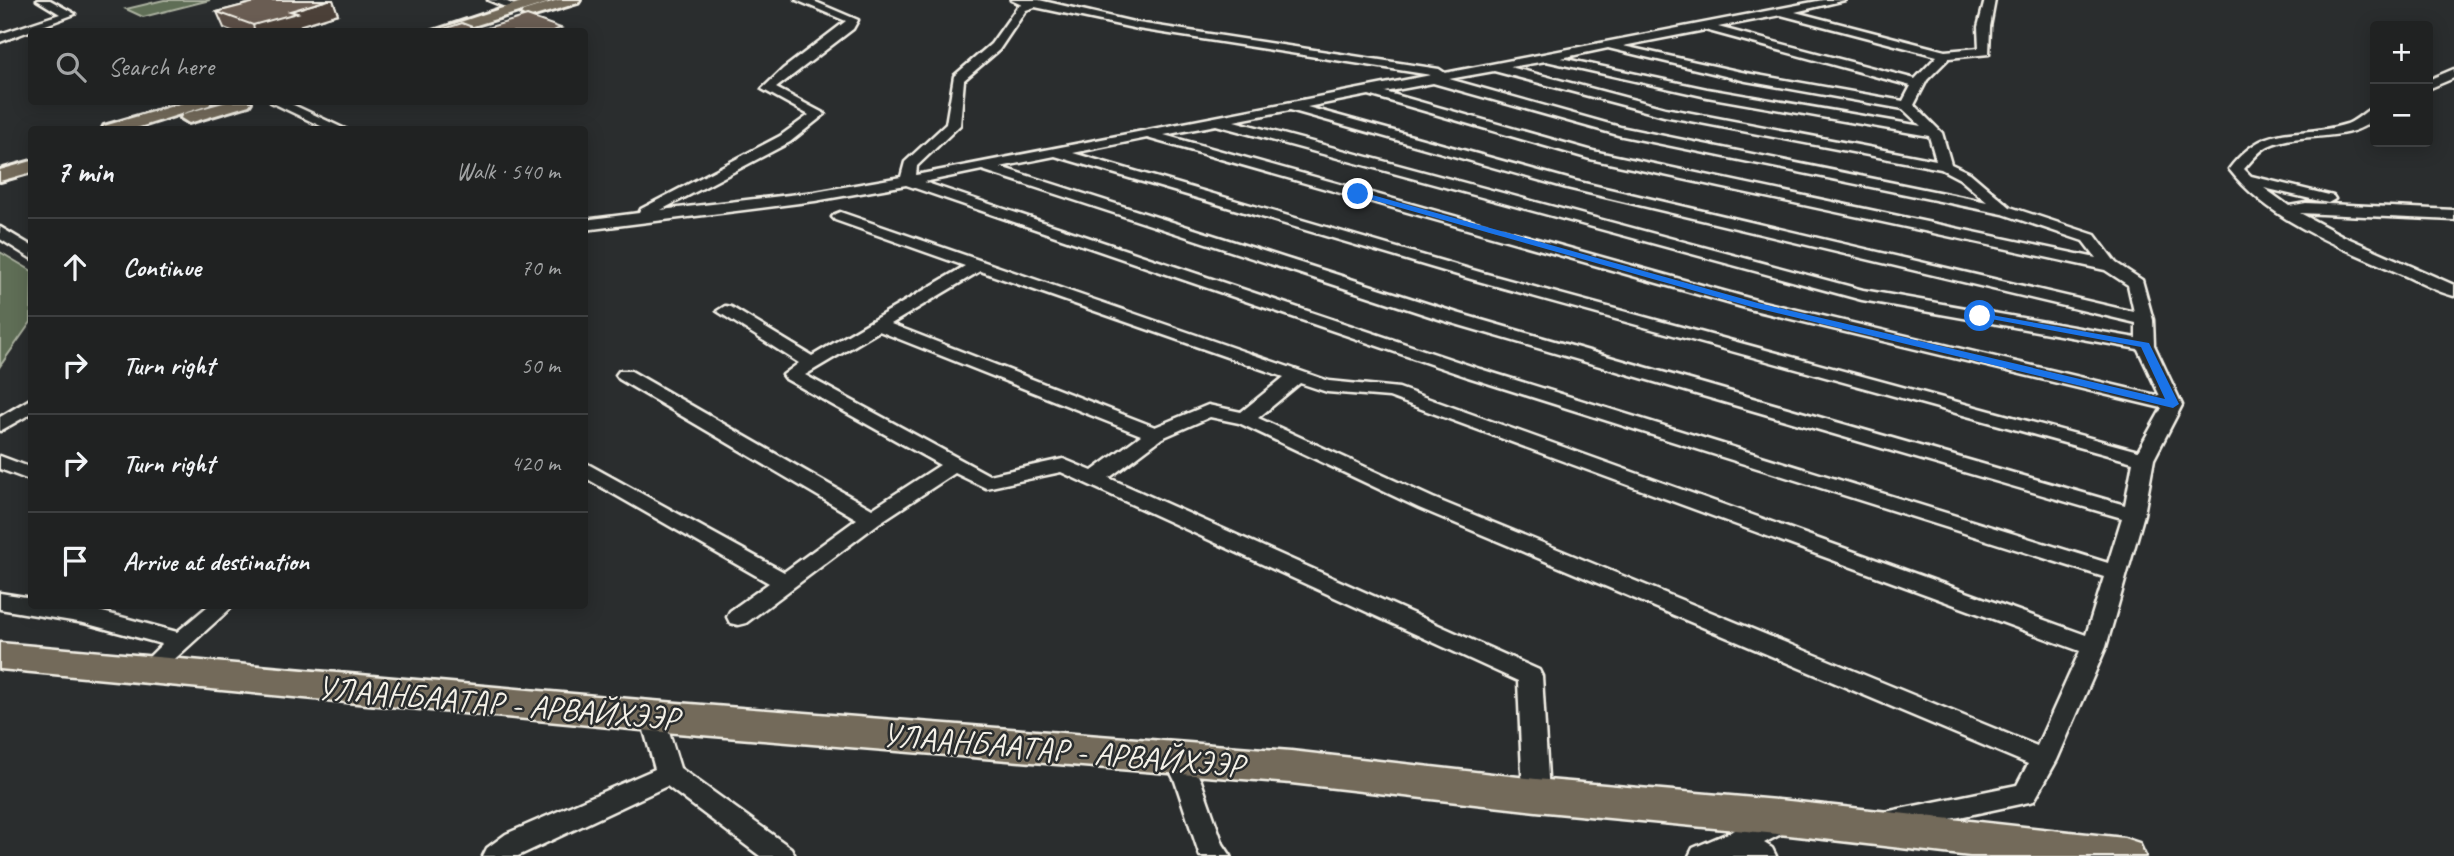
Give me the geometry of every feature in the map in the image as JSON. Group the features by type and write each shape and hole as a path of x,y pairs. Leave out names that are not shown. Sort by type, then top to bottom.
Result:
{"highway":[{"name":"УЛААНБААТАР - АРВАЙХЭЭР","path":"0,656 652,716 1176,757 1536,795 1789,818 2124,856"}],"main road":[{"path":"450,28 542,0"},
{"path":"483,28 573,0"},
{"path":"123,126 193,105"},
{"path":"165,126 233,105"},
{"path":"0,162 28,154"},
{"path":"0,176 28,167"}],"street":[{"path":"0,38 69,13 42,0"},
{"path":"493,0 515,8"},
{"path":"637,217 785,139 818,114 768,89 849,27 852,20 801,0"},
{"path":"1016,0 1138,26 1451,75"},
{"path":"908,181 910,165 953,125 958,79 995,47 1022,8 1050,0"},
{"path":"588,224 780,203 908,181 1840,0"},
{"path":"1781,12 1945,55 1985,51 1984,27 1992,3 1990,0"},
{"path":"1704,26 1918,84"},
{"path":"1606,45 1746,77 1907,106 1935,133 1945,166"},
{"path":"1907,106 1918,84 1945,55"},
{"path":"1543,57 1707,93 1935,133"},
{"path":"1494,67 1664,112 1945,166 1965,176 2005,211"},
{"path":"2430,84 2454,73"},
{"path":"1432,78 1618,131 2005,211 2089,237 2110,266 2136,283 2144,320 2145,345 2173,404"},
{"path":"1367,91 1590,155 2110,266"},
{"path":"284,105 332,126"},
{"path":"1291,106 1572,186 2144,320"},
{"path":"2370,119 2356,127 2283,136 2262,144 2236,169 2244,179 2285,212 2454,291"},
{"path":"1216,121 1862,295 2145,345"},
{"path":"1147,134 1755,305 2173,404"},
{"path":"1057,152 1477,276 2144,459"},
{"path":"984,166 1451,317 2134,514"},
{"path":"2244,179 2383,212"},
{"path":"908,181 1474,373 2118,573"},
{"path":"2285,212 2306,206 2454,215"},
{"path":"840,217 1327,386 1392,392 2094,647"},
{"path":"0,232 28,251"},
{"path":"978,265 792,375 986,482 1063,465 1530,676 1536,795"},
{"path":"724,311 812,363"},
{"path":"877,324 1155,434"},
{"path":"625,375 872,518"},
{"path":"1245,419 1297,376"},
{"path":"1866,827 2025,794 2044,760 2094,647 2134,514 2144,459 2173,404"},
{"path":"0,425 28,407"},
{"path":"1094,479 1155,434 1208,411 1245,419 1426,503 2044,760"},
{"path":"0,462 28,473"},
{"path":"738,617 872,518 954,465"},
{"path":"588,470 784,582"},
{"path":"0,601 28,606"},
{"path":"48,609 84,615 181,641"},
{"path":"148,670 218,609"},
{"path":"652,716 669,774 780,856"},
{"path":"1176,757 1188,781 1212,854"},
{"path":"497,856 516,842 669,774"},
{"path":"1703,856 1751,849 1789,818"}],"green space":[{"path":"164,0 210,0 143,17 126,9"},
{"path":"0,252 28,269 28,326 0,366"}],"building":[{"path":"263,0 328,0 290,11 297,13 253,25 217,12"},
{"path":"527,16 561,28 487,28"},
{"path":"462,23 475,28 447,28"}],"route":[{"path":"1358,194 1755,305 2173,404 2145,345 1980,316"}]}
